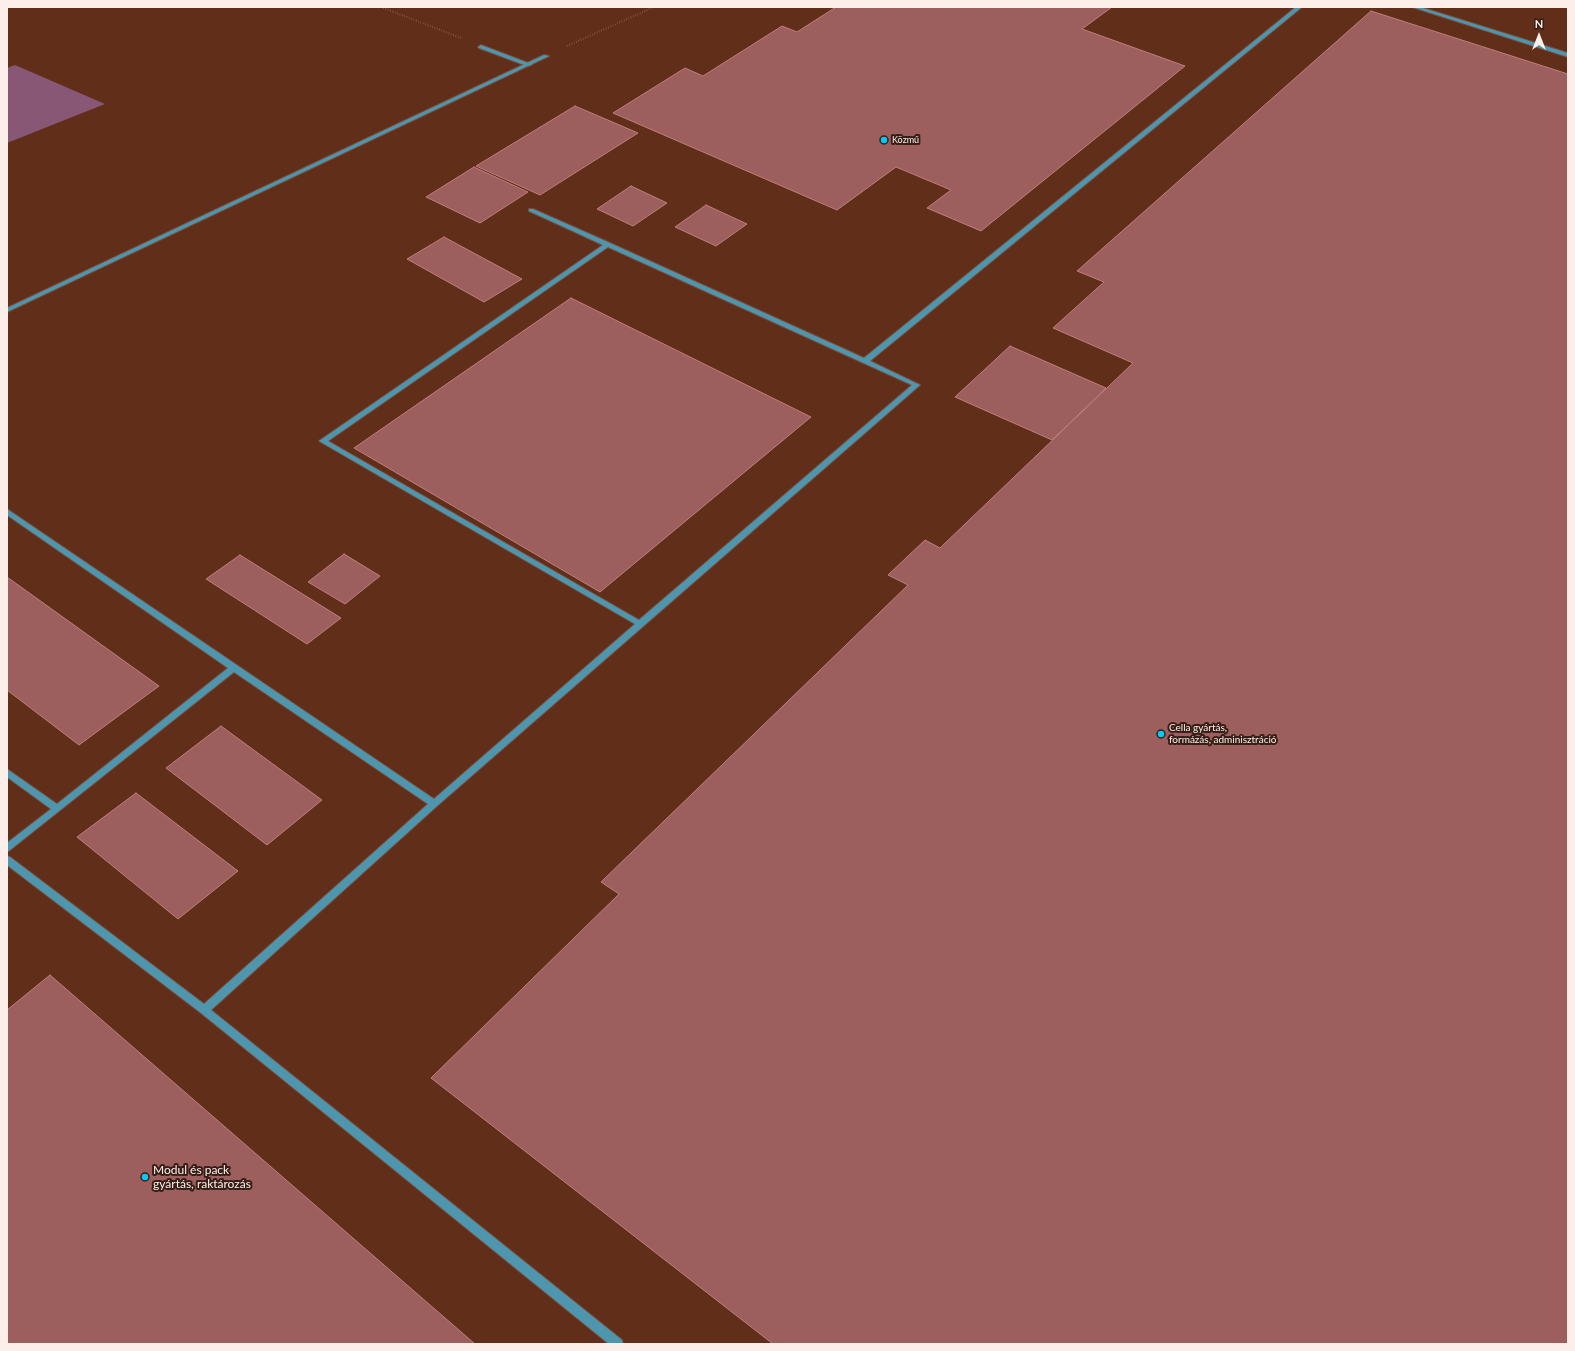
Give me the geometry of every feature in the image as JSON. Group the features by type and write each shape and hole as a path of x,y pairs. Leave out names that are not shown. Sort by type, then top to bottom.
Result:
{"street":[{"path":"865,361 1299,7"},
{"path":"1415,7 1568,55"},
{"path":"481,46 529,64"},
{"path":"7,310 546,56"},
{"path":"204,1010 434,804 917,385 531,210"},
{"path":"608,244 323,441 640,624"},
{"path":"7,511 434,804"},
{"path":"7,848 234,668"},
{"path":"7,772 56,808"},
{"path":"7,860 204,1010 618,1344"}],"path":[{"path":"381,7 481,46"},
{"path":"546,56 654,7"}],"shaded area":[{"path":"15,65 105,104 7,143 7,68"}],"building":[{"name":"Közmű","path":"836,7 1112,7 1082,29 1185,66 981,231 927,208 951,190 896,167 837,210 613,113 685,68 703,76 782,26 797,32"},
{"name":"Cella gyártás, formázás, adminisztráció","path":"1371,11 1568,74 1568,1344 773,1344 431,1078 619,894 601,882 908,585 888,575 925,540 940,548 1133,363 1053,328 1104,282 1077,271"},
{"path":"575,106 638,133 540,195 476,166"},
{"path":"474,167 528,192 480,223 426,197"},
{"path":"631,186 667,203 633,226 597,209"},
{"path":"706,205 747,224 716,246 675,227"},
{"path":"444,237 522,279 484,302 407,259"},
{"path":"571,298 811,417 600,592 354,448"},
{"path":"1010,346 1106,388 1052,440 955,397"},
{"path":"344,554 380,576 345,604 308,582"},
{"path":"240,555 341,618 307,644 206,579"},
{"path":"7,577 159,686 79,745 7,690"},
{"path":"221,726 322,800 267,845 166,768"},
{"path":"136,793 238,871 178,919 77,837"},
{"name":"Modul és pack gyártás, raktározás","path":"50,975 475,1344 7,1344 7,1010"}],"place":[{"name":"Közmű","path":"884,140"},
{"name":"Cella gyártás, formázás, adminisztráció","path":"1161,734"},
{"name":"Modul és pack gyártás, raktározás","path":"145,1177"}]}
